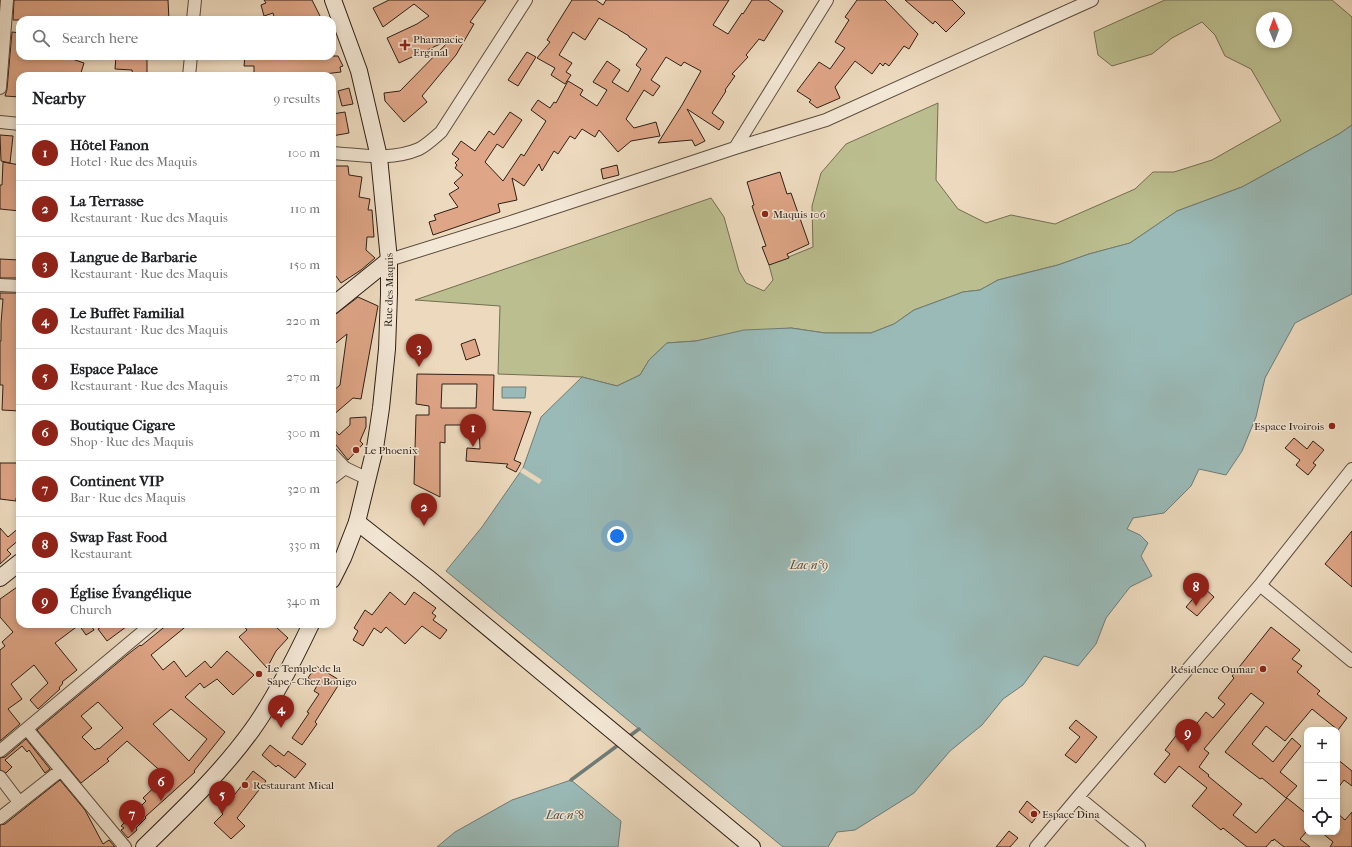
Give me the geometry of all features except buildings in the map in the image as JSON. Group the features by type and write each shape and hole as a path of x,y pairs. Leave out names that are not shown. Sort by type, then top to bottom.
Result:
{"street":[{"path":"0,88 7,0"},
{"path":"194,16 195,0"},
{"name":"Rue des Maquis","path":"333,0 359,71 379,157 389,260 388,349 375,448 357,522 336,572"},
{"path":"336,152 379,157 400,155 419,149 441,132 526,0"},
{"path":"735,148 827,0"},
{"path":"336,303 389,260 522,219 735,148 826,120 1092,0"},
{"path":"189,72 191,60"},
{"path":"0,122 16,124"},
{"path":"0,285 16,286"},
{"path":"336,459 344,468 368,479"},
{"path":"336,475 344,468"},
{"path":"1036,847 1260,585 1352,469"},
{"path":"357,522 427,577 752,847"},
{"path":"0,578 16,565"},
{"path":"1260,585 1352,661"},
{"path":"0,751 147,628"},
{"path":"144,847 212,777 252,730 277,690 309,628"},
{"path":"27,729 125,847"},
{"path":"0,818 61,770"},
{"path":"0,777 19,802"},
{"path":"1078,797 1139,847"}],"green space":[{"path":"1165,0 1332,0 1352,17 1352,125 1339,134 1242,187 1177,211 1130,243 1089,254 1058,265 998,280 980,290 963,292 914,310 894,324 871,333 825,333 791,328 696,341 667,343 649,360 640,375 617,386 582,377 498,374 500,306 415,300 711,198 724,217 739,271 746,283 764,291 773,280 769,265 813,247 812,206 821,173 846,144 938,103 936,180 958,209 986,223 1011,215 1055,224 1135,189 1153,172 1174,172 1212,160 1281,121 1251,69 1225,56 1215,35 1202,22 1172,38 1152,54 1112,66 1098,55 1094,32"}],"water":[{"name":"Lac n°9","path":"1352,125 1352,294 1295,323 1265,378 1256,417 1242,451 1226,475 1199,469 1191,486 1164,513 1133,518 1127,529 1140,535 1148,543 1141,556 1152,576 1130,587 1106,618 1096,644 1078,666 1044,656 1023,685 1003,699 982,725 950,751 914,793 855,830 837,832 828,847 783,847 446,571 482,527 523,468 541,417 582,377 617,386 640,375 649,360 667,343 696,341 744,330 791,328 825,333 871,333 894,324 914,310 963,292 980,290 998,280 1058,265 1089,254 1130,243 1177,211 1242,187 1339,134"},
{"path":"502,387 526,387 525,398 502,398"},
{"name":"Lac n°8","path":"571,780 621,821 618,847 437,847 455,832 512,800"}],"pier":[{"path":"523,468 542,480 539,484 520,472"}],"waterway":[{"path":"627,738 639,729"},
{"path":"571,780 621,743"}],"place":[{"name":"Pharmacie Erginal","path":"405,45"},
{"name":"Maquis 106","path":"765,214"},
{"name":"Langue de Barbarie","path":"419,367"},
{"name":"Espace Ivoirois","path":"1332,426"},
{"name":"Hôtel Fanon","path":"473,447"},
{"name":"Le Phoenix","path":"356,450"},
{"name":"La Terrasse","path":"424,526"},
{"name":"Swap Fast Food","path":"1196,606"},
{"name":"Résidence Oumar","path":"1263,669"},
{"name":"Le Temple de la Sape - Chez Bonigo","path":"259,674"},
{"name":"Le Buffet Familial","path":"281,728"},
{"name":"Église Évangélique","path":"1188,752"},
{"name":"Restaurant Mical","path":"245,785"},
{"name":"Boutique Cigare","path":"161,801"},
{"name":"Espace Palace","path":"222,814"},
{"name":"Espace Dina","path":"1034,814"},
{"name":"Continent VIP","path":"132,833"}]}
